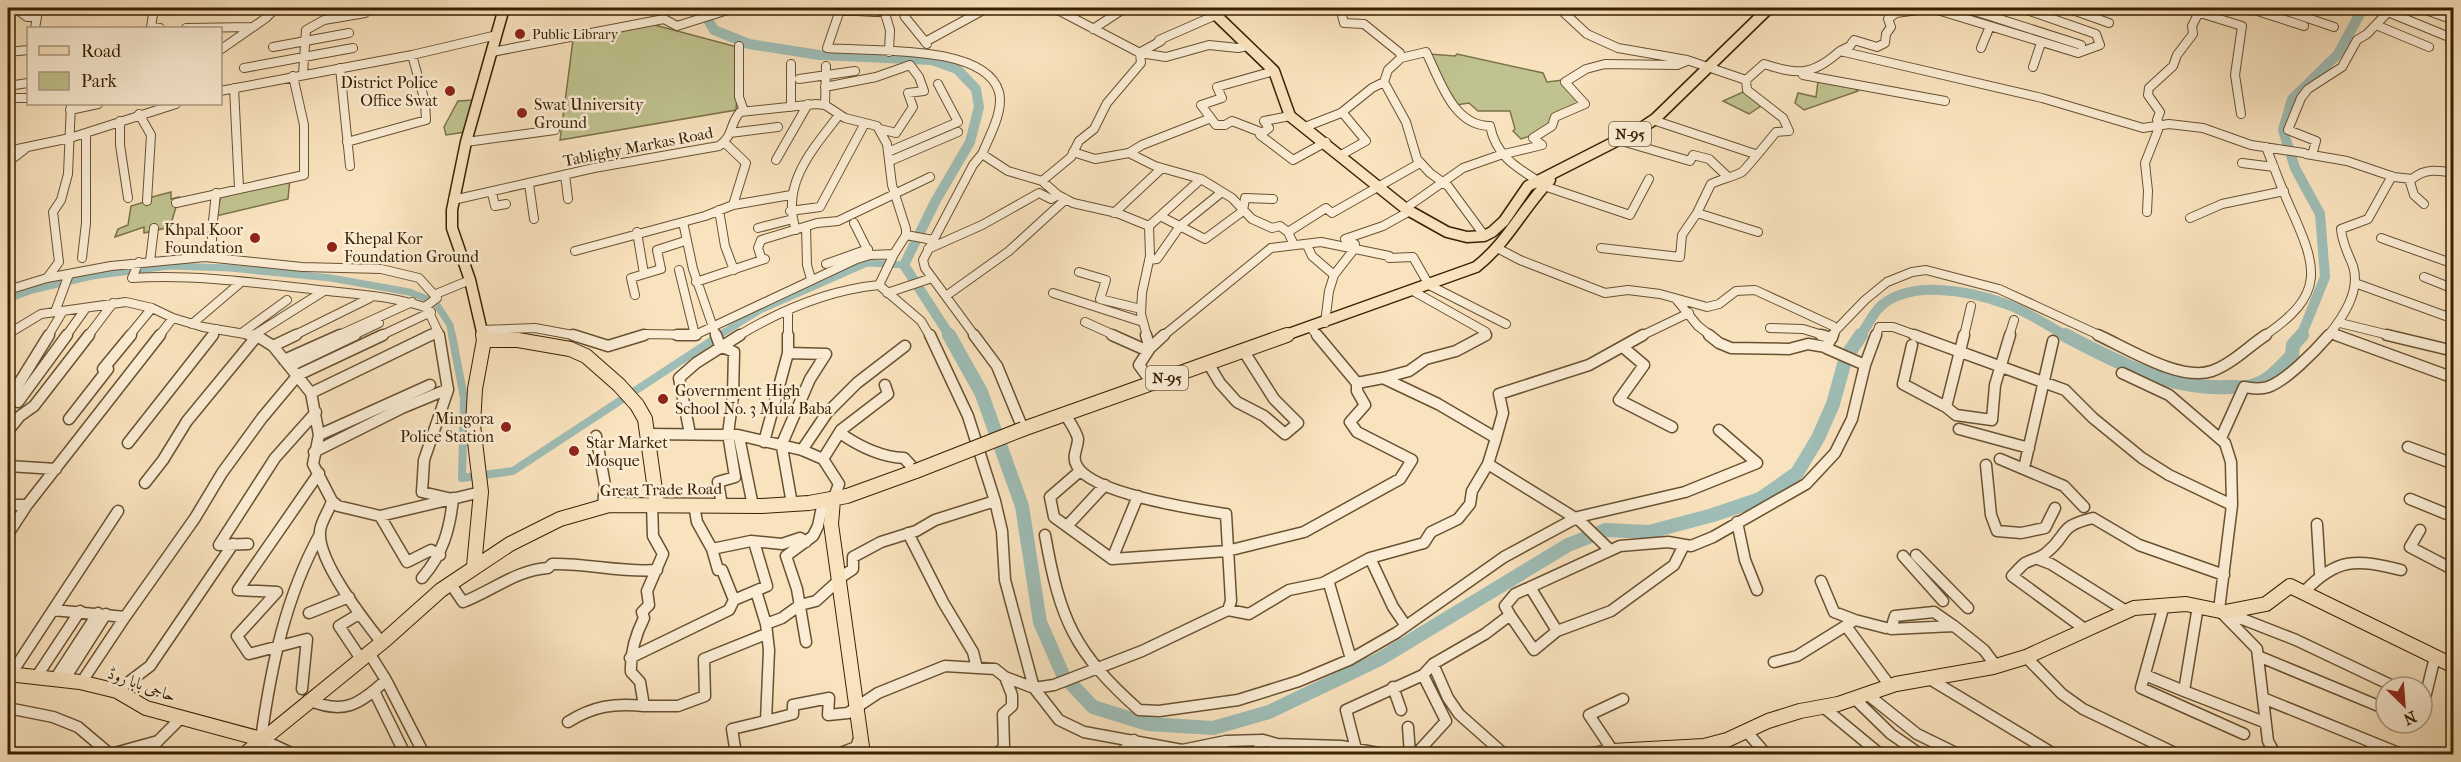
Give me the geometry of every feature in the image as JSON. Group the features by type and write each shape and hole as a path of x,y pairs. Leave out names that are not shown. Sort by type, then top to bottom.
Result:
{"main road":[{"path":"469,281 452,235 450,211 466,141 504,8"},
{"path":"1203,8 1216,15 1274,71 1279,78 1286,110 1290,116 1326,142 1378,188 1408,210 1445,231 1472,238 1484,235 1504,222 1520,194 1541,183"},
{"name":"N-95","path":"916,471 1023,429 1476,267 1499,249 1541,183 1653,120 1769,8"},
{"path":"466,141 453,200 452,228 482,333 473,424 480,482 474,566"},
{"path":"482,333 570,349 586,356 620,385 637,405 645,419 654,504"},
{"name":"Great Trade Road","path":"245,754 305,694 382,643 420,606 450,583 515,541 584,511 603,506 654,504 753,506 828,501 916,471"},
{"path":"828,501 863,754"},
{"path":"1596,754 1704,746 1747,732 1768,721 1890,686 1925,677 1996,666 2026,657 2126,611 2164,605 2198,606 2222,611 2266,604 2290,585 2454,666"},
{"name":"حاجی بابا روڈ","path":"9,674 81,682 117,692 146,708 261,739"}],"street":[{"path":"15,8 27,16 37,17 35,27"},
{"path":"148,27 154,8"},
{"path":"222,49 254,27 276,8"},
{"path":"334,19 336,8"},
{"path":"801,8 875,12 893,8"},
{"path":"901,8 905,17 929,47 925,53"},
{"path":"925,42 987,8"},
{"path":"1054,8 1140,53 1166,57 1209,45 1239,48 1248,46"},
{"path":"1094,29 1125,8"},
{"path":"1340,8 1344,23 1356,26 1364,24 1400,53 1401,58"},
{"path":"1790,72 1810,73 1850,46 1854,40 1877,47 1885,43 1886,34 1891,27 1888,18 1893,14 1931,8 2078,53 2100,45 2096,34 2021,8"},
{"path":"1965,8 2081,45"},
{"path":"2040,14 2045,8"},
{"path":"2067,8 2109,23"},
{"path":"2184,8 2205,10 2242,26 2235,75 2241,114"},
{"path":"2248,8 2304,26"},
{"path":"2278,8 2334,27"},
{"path":"2420,8 2454,20"},
{"path":"492,52 664,19 677,26 729,9"},
{"path":"840,9 827,48 944,55 968,62 983,71 996,84 999,93 996,111 982,154 973,165 923,260 930,278 946,296 997,366 1023,429"},
{"path":"1560,9 1587,34 1618,48 1689,60 1746,80"},
{"path":"884,10 890,30 889,52"},
{"path":"2160,124 2157,120 2160,112 2148,94 2149,88 2173,66 2177,55 2193,34 2192,26 2199,12 2205,10"},
{"path":"2307,154 2316,141 2288,130 2301,98 2308,89 2342,67 2357,40 2376,25 2388,10 2454,39"},
{"path":"303,75 306,30 324,21 365,13"},
{"path":"1140,53 1160,40 1216,15"},
{"path":"2376,25 2429,47"},
{"path":"1981,48 1990,26"},
{"path":"222,27 254,27"},
{"path":"273,47 349,33"},
{"path":"222,91 412,55 496,35"},
{"path":"2033,67 2041,43"},
{"path":"739,46 739,98 744,111 808,104 825,105 839,115 896,133 913,107 908,93 924,91 919,77 910,65 876,77 825,87"},
{"path":"244,68 353,48"},
{"path":"8,52 27,50"},
{"path":"1840,51 2042,98 2143,128 2160,124 2203,128 2251,145 2347,161 2392,176 2409,179 2419,172 2436,170 2454,172"},
{"path":"1305,127 1342,111 1371,88 1384,82 1388,70 1401,58 1426,52 1453,107 1477,126 1490,126 1492,142 1500,155 1541,183 1583,195 1630,215 1649,179"},
{"path":"1042,181 1071,157 1079,141 1094,129 1107,102 1141,63 1140,53"},
{"path":"347,142 426,120 426,102 412,55"},
{"path":"1355,248 1355,244 1345,239 1383,226 1463,168 1500,155 1542,145 1533,138 1552,126 1555,117 1585,104 1565,82 1586,69 1605,64 1677,65 1689,60"},
{"path":"790,107 791,64"},
{"path":"1746,80 1764,64 1790,72 1945,101"},
{"path":"825,105 826,66"},
{"path":"340,68 350,166"},
{"path":"1263,133 1232,121 1225,125 1216,125 1201,105 1222,98 1217,87 1274,71"},
{"path":"799,79 855,72"},
{"path":"176,203 304,175 305,156 300,93 293,76"},
{"path":"1601,248 1680,257 1682,235 1697,213 1711,184 1744,171 1755,154 1766,146 1776,132 1789,131 1783,118 1748,90 1746,80"},
{"path":"1384,82 1406,122 1410,140 1420,163 1453,192 1484,235"},
{"path":"8,86 27,83"},
{"path":"888,152 958,122 938,84"},
{"path":"234,88 239,188"},
{"path":"8,98 27,98"},
{"path":"776,160 808,104"},
{"path":"47,278 59,262 53,212 59,205 66,179 71,107 89,105"},
{"path":"8,151 70,138 172,105"},
{"name":"Tablighy Markas Road","path":"453,200 725,143 736,115 744,111"},
{"path":"1341,155 1366,141 1342,111"},
{"path":"139,114 141,120 149,127 151,135 147,201"},
{"path":"796,230 792,215 791,195 798,177 839,115"},
{"path":"1290,116 1264,121 1269,128 1260,135 1293,160 1326,142"},
{"path":"1073,152 1087,159 1102,161 1112,156 1129,153 1142,145 1211,118"},
{"path":"1653,120 1755,154"},
{"path":"120,121 120,145 128,198"},
{"path":"758,228 820,207 865,123"},
{"path":"2147,212 2148,191 2145,163 2160,124"},
{"path":"730,133 778,127"},
{"path":"879,285 906,232 891,179 888,152 880,129"},
{"path":"466,141 555,130"},
{"path":"890,161 958,132"},
{"path":"82,258 86,223 86,133"},
{"path":"1618,140 1690,161 1693,155 1709,159 1727,176"},
{"path":"725,143 746,163 735,191 733,205"},
{"path":"8,162 26,148"},
{"path":"1829,348 1834,334 1869,296 1891,280 1926,270 1999,289 2169,368 2193,374 2212,372 2282,323 2297,310 2308,292 2311,275 2304,234 2284,191 2268,148"},
{"path":"1129,153 1162,168 1201,179 1233,198 1252,219 1272,228 1280,226 1287,232 1294,244"},
{"path":"982,154 1008,171 1042,181 1062,197 1078,205 1114,213 1149,226"},
{"path":"1287,232 1326,208 1332,213 1420,163"},
{"path":"2242,163 2274,167"},
{"path":"1114,213 1162,168"},
{"path":"565,175 568,199"},
{"path":"2221,438 2244,387 2260,389 2271,386 2326,341 2340,323 2355,283 2355,275 2341,243 2341,229 2368,219 2392,176"},
{"path":"696,282 765,260 758,248 761,240 806,227 838,221 930,177"},
{"path":"1149,349 1141,309 1149,260 1149,226 1201,179"},
{"path":"2409,179 2414,195 2424,204"},
{"path":"529,184 534,219"},
{"path":"2190,218 2222,204 2284,191"},
{"path":"492,192 495,206 506,204"},
{"path":"1149,260 1157,259 1180,226 1222,192"},
{"path":"213,221 216,193"},
{"path":"928,249 975,228 1039,193 1051,200 1062,197"},
{"path":"575,251 637,232 683,222 733,205 791,195"},
{"path":"946,296 964,285 1039,226 1062,197"},
{"path":"1160,216 1205,239 1243,211 1245,198 1273,199"},
{"path":"718,210 725,246 734,270"},
{"path":"1697,213 1758,232"},
{"path":"683,222 685,241 691,254 696,282 712,326 720,346 734,352 733,396 728,434 735,477 718,482 722,505"},
{"path":"854,223 869,252"},
{"path":"806,227 807,265 811,279"},
{"path":"150,261 154,228"},
{"path":"637,232 644,274"},
{"path":"906,232 933,240"},
{"path":"212,235 212,257"},
{"path":"2381,238 2454,264"},
{"path":"635,295 631,278 661,269 657,250 685,241"},
{"path":"1152,383 1139,365 1149,349 1179,321 1271,248 1294,244 1306,245 1321,242 1355,248 1389,256 1389,258 1413,256 1430,285 1506,324"},
{"path":"1306,245 1312,256 1334,276"},
{"path":"1324,323 1334,276 1355,248"},
{"path":"1499,249 1520,260 1605,293 1628,290 1675,298 1707,307 1719,304 1736,291 1755,290 1834,334"},
{"path":"826,264 869,252 894,254"},
{"path":"482,333 535,328 567,333 608,346 646,334 695,335 869,252"},
{"path":"8,290 47,278 150,261 212,257 302,267 381,270 419,278 431,303 448,389 426,449 420,480 422,492 452,499"},
{"path":"138,263 132,278 182,276 239,284 431,303"},
{"path":"679,270 695,335"},
{"path":"1079,272 1106,280 1100,299 1141,309"},
{"path":"13,393 59,312 68,276"},
{"path":"2424,277 2454,289"},
{"path":"889,292 930,278"},
{"path":"81,682 195,518 222,473 262,418 298,375 469,281"},
{"path":"2355,283 2454,319"},
{"path":"192,324 239,284"},
{"path":"690,434 679,378 688,368 720,346 820,297 860,285 879,285 921,321 938,348 968,416 1002,531 1005,580 1019,639 1034,688 1059,720 1084,732 1134,740 1180,752 1226,741 1263,740 1296,750 1356,749 1376,754"},
{"path":"145,483 188,421 256,336 324,291"},
{"path":"1357,383 1409,371 1426,359 1456,351 1486,336 1486,332 1413,291"},
{"path":"1053,293 1143,322"},
{"path":"273,346 370,298"},
{"path":"1675,298 1698,326 1719,343 1731,348 1789,349 1808,344 1829,348 1863,364"},
{"path":"243,332 287,300"},
{"path":"8,334 33,317 126,302 152,308 192,324 256,336 273,346 311,393 319,435 313,464 332,501 355,512 380,516 452,499 480,482"},
{"path":"287,363 412,302"},
{"path":"8,431 20,416 34,406 113,303"},
{"path":"1946,407 1958,351 1971,306"},
{"path":"18,402 86,308"},
{"path":"69,419 108,369 103,369 152,308"},
{"path":"764,442 788,352 788,311"},
{"path":"736,754 732,729 794,714 793,705 829,698 828,715 848,713 878,693 945,666 995,669 1005,677 1034,688 1054,685 1142,651 1228,610 1249,614 1289,590 1328,580 1370,558 1424,543 1431,532 1458,519 1470,504 1472,491 1488,464 1503,413 1499,394 1589,364 1624,348 1647,332 1689,313"},
{"path":"8,534 27,505 173,318"},
{"path":"1912,345 1903,384 1946,407 1956,415 1992,420 1991,403 2013,320"},
{"path":"1085,322 1149,349"},
{"path":"287,363 379,323"},
{"path":"2340,323 2454,351"},
{"path":"1080,471 1050,497 1054,517 1112,559 1227,551 1304,532 1400,479 1413,460 1357,432 1350,422 1365,405 1357,391 1357,383 1311,327"},
{"path":"1684,545 1674,565 1611,611 1557,631 1534,650 1505,606 1515,594 1620,546 1645,543 1684,545 1691,546 1806,484 1835,453 1852,419 1863,364 1879,327 1893,327 2068,392 2093,418 2142,458 2169,475 2232,505"},
{"path":"1770,328 1803,329 1834,334"},
{"path":"128,443 217,329"},
{"path":"311,393 438,331"},
{"path":"2332,333 2454,378"},
{"path":"2024,468 2053,340"},
{"path":"802,450 827,413 857,383 905,346"},
{"path":"1624,348 1644,365 1619,400 1672,427"},
{"path":"1208,363 1220,383 1237,402 1264,416 1286,434 1298,423 1274,399 1263,377 1243,350"},
{"path":"788,352 826,354 810,379 781,446 792,504"},
{"path":"2121,372 2169,395 2221,438 2227,447 2231,462 2232,505 2222,611 2257,649 2264,722 2268,741 2275,754"},
{"path":"1383,378 1438,404 1496,438"},
{"path":"319,435 430,385"},
{"path":"823,459 840,433 888,394 885,385"},
{"path":"314,452 402,408 448,389"},
{"path":"248,544 219,545 280,451 296,431 316,412"},
{"path":"1065,414 1078,438 1073,456 1080,471 1105,485 1138,496 1226,514 1231,600 1228,610"},
{"path":"1959,429 2029,448"},
{"path":"1045,535 1055,587 1072,632 1097,668 1139,710 1159,711 1239,700 1299,681 1351,659 1406,626 1504,557 1578,520 1603,509 1685,492 1757,463 1719,430"},
{"path":"840,433 863,447 891,459 904,458 916,471"},
{"path":"648,434 728,434 802,450 823,459 839,484 818,513 817,530 806,542 786,556 797,589 806,642"},
{"path":"596,436 605,485 603,506"},
{"path":"740,437 753,506"},
{"path":"2408,447 2454,464"},
{"path":"2000,459 2064,486 2084,507"},
{"path":"1488,464 1578,520 1610,550"},
{"path":"1986,465 1991,515 1996,531 2002,533 2037,531 2045,528 2055,508"},
{"path":"8,466 56,469"},
{"path":"319,473 238,590 277,592 237,636 249,654 307,639 305,694 321,706 338,710 354,706 386,680"},
{"path":"1067,526 1105,485"},
{"path":"1112,559 1138,496"},
{"path":"422,578 436,564 446,542 452,499"},
{"path":"2410,499 2454,517"},
{"path":"293,754 282,751 261,739 276,648 294,585 320,534 332,501"},
{"path":"568,722 589,708 620,703 678,706 705,696 704,659 766,629 800,605 816,601 833,583 853,569 853,557 881,542 908,533 935,520 995,501"},
{"path":"645,706 640,682 631,672 630,658 632,642 644,618 642,612 649,604 647,591 663,554 653,536 654,504"},
{"path":"8,505 27,505"},
{"path":"694,505 697,522 712,549 718,570 722,570 734,600"},
{"path":"9,674 118,511"},
{"path":"380,516 407,562 430,550 440,555"},
{"path":"2086,630 2012,576 2025,563 2038,559 2049,551 2063,531 2072,523 2093,518 2115,535 2177,560 2224,575"},
{"path":"1737,522 1745,560 1757,590"},
{"path":"2317,524 2316,539 2320,555 2320,574"},
{"path":"2420,530 2410,547 2454,570"},
{"path":"908,533 943,603 973,652 977,668"},
{"path":"320,534 326,555 349,597 382,643"},
{"path":"712,549 753,542 782,544 800,538 806,542"},
{"path":"630,658 729,610 734,600 767,586 753,542"},
{"path":"117,692 150,666 232,544"},
{"path":"1916,555 1968,608"},
{"path":"1903,556 1943,601"},
{"path":"1370,558 1393,607 1406,626"},
{"path":"2038,559 2051,564 2126,611"},
{"path":"2304,592 2320,574 2344,561 2377,564 2401,570"},
{"path":"450,583 463,602 504,581 536,568 548,568 552,564 578,564 591,569 638,572 657,570"},
{"path":"1328,580 1351,659"},
{"path":"1821,581 1834,612 1850,623 1890,686"},
{"path":"1530,587 1557,631"},
{"path":"756,591 770,650 765,703 766,721"},
{"path":"309,613 349,597"},
{"path":"2164,605 2141,688 2244,734"},
{"path":"2184,691 2198,606"},
{"path":"53,610 125,617"},
{"path":"37,676 80,611"},
{"path":"2222,611 2286,636 2374,677"},
{"path":"1954,626 1891,629 1896,616 1934,612 1954,626 1987,652 1996,666"},
{"path":"59,679 102,613"},
{"path":"359,614 339,626 386,680 424,754"},
{"path":"1356,749 1346,710 1423,675 1433,664 1485,634 1510,615"},
{"path":"1774,662 1797,656 1850,623 1886,628"},
{"path":"2258,656 2374,704"},
{"path":"2026,657 2062,694 2083,709 2177,754"},
{"path":"2430,675 2435,657"},
{"path":"1433,664 1448,698 1459,714 1504,754"},
{"path":"1416,754 1446,721 1423,675"},
{"path":"2145,675 2264,722"},
{"path":"997,754 1004,747 1003,714 1012,706 1012,695 1005,677"},
{"path":"1925,677 2054,754"},
{"path":"1393,687 1401,710"},
{"path":"374,691 405,754"},
{"path":"1861,696 1891,735 1920,754"},
{"path":"1861,696 1917,734 1958,754"},
{"path":"2263,698 2401,754"},
{"path":"1613,753 1589,715 1623,699"},
{"path":"1822,706 1880,754"},
{"path":"8,708 53,717 78,726 111,754 158,741"},
{"path":"147,754 182,717"},
{"path":"1408,727 1410,754"},
{"path":"1747,732 1766,754"},
{"path":"838,754 856,747 861,734"},
{"path":"1120,754 1134,740"},
{"path":"1256,754 1263,740"},
{"path":"1214,754 1226,741"},
{"path":"1272,754 1277,744"}],"green space":[{"path":"651,24 741,48 736,110 560,140 573,40"},
{"path":"1429,54 1455,56 1457,54 1543,73 1547,82 1563,80 1582,102 1539,133 1521,139 1513,131 1515,129 1510,111 1478,111 1469,103 1456,105 1450,98"},
{"path":"1818,81 1850,85 1858,91 1804,110 1795,103 1798,93 1816,97"},
{"path":"1743,92 1761,106 1749,114 1723,101"},
{"path":"475,100 465,132 446,135 444,127 458,101"},
{"path":"290,178 288,199 216,216 222,192"},
{"path":"171,192 171,199 179,197 170,227 144,233 144,227 115,237 118,229 128,225 131,206 148,201 148,198"}],"waterway":[{"path":"701,8 714,30 749,44 819,55 932,60 957,69 976,89 979,107 970,142 935,202 904,265 950,336"},
{"path":"2301,336 2325,277 2320,214 2295,168 2283,130 2292,99 2338,54 2363,8"},
{"path":"718,336 760,310 867,263 904,265"},
{"path":"8,299 32,290 92,276 169,266 230,268 331,278 409,292 435,302 450,325 452,336"},
{"path":"1860,336 1873,315 1890,299 1922,290 1958,292 1992,299 2014,307 2067,336"},
{"path":"452,335 464,398 462,478 513,471 720,335"},
{"path":"949,335 981,392 1022,506 1040,622 1063,675 1093,707 1148,724 1213,728 1269,712 1380,659 1568,545 1606,530 1649,532 1713,515 1760,499 1797,473 1818,438 1833,404 1846,357 1861,335"},
{"path":"2065,335 2144,372 2164,379 2207,387 2249,387 2264,381 2292,356 2293,345 2302,335"}],"place":[{"name":"Public Library","path":"520,34"},
{"name":"District Police Office Swat","path":"450,91"},
{"name":"Swat University Ground","path":"522,113"},
{"name":"Khpal Koor Foundation","path":"255,238"},
{"name":"Khepal Kor Foundation Ground","path":"332,247"},
{"name":"Government High School No. 3 Mula Baba","path":"663,399"},
{"name":"Mingora Police Station","path":"506,427"},
{"name":"Star Market Mosque","path":"574,451"}]}
